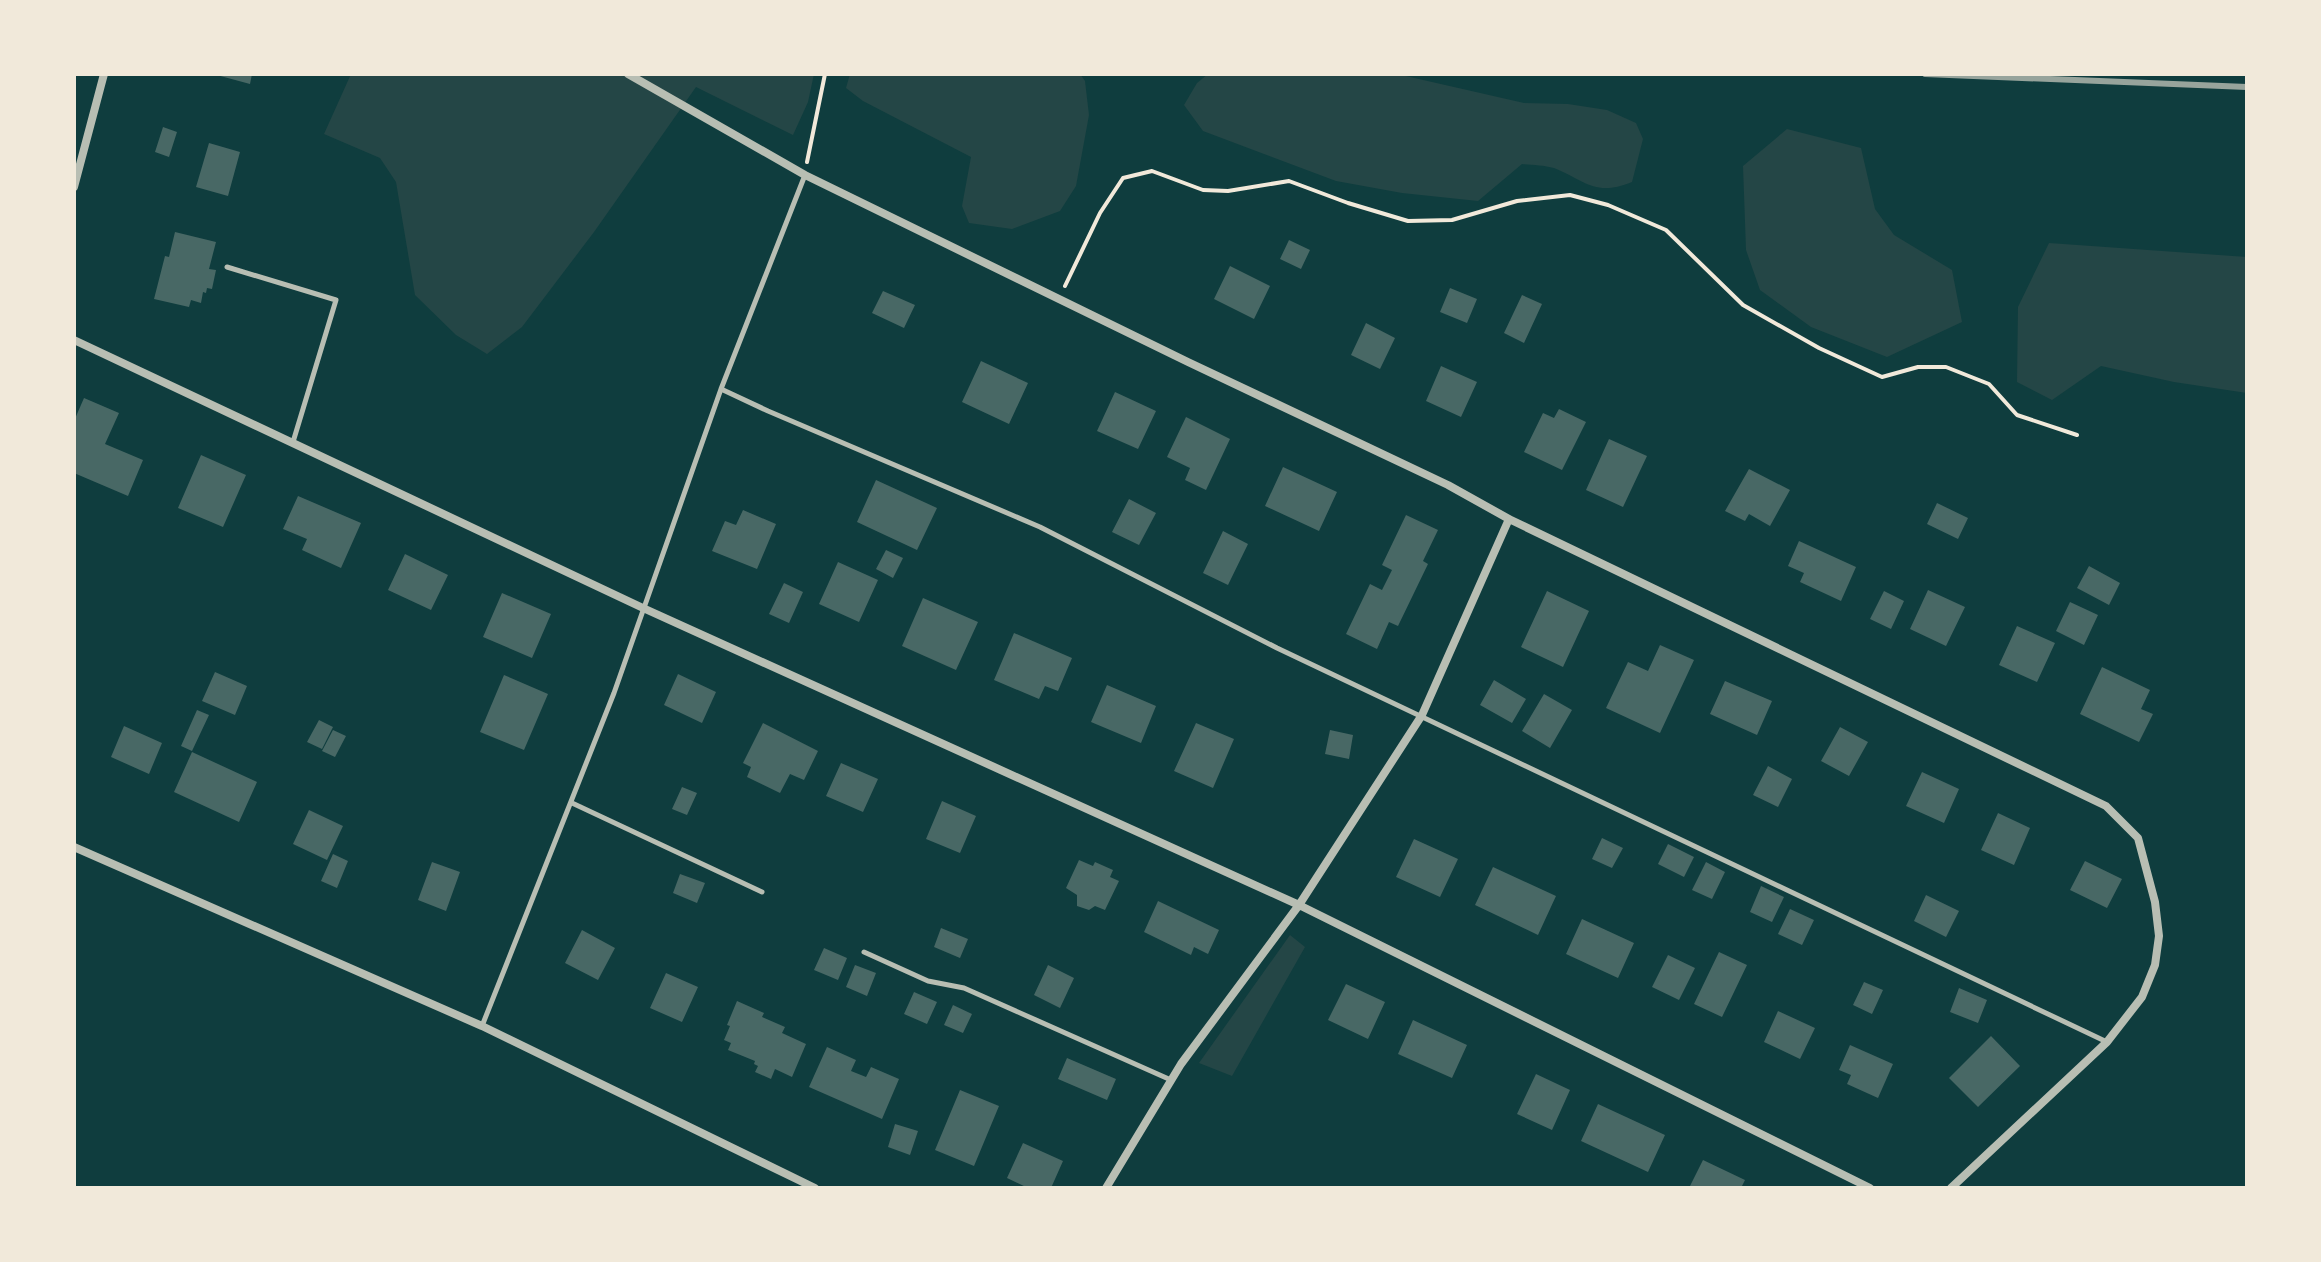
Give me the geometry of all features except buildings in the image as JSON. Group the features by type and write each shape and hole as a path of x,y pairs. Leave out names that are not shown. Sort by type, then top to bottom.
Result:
{"street":[{"path":"74,187 104,74"},
{"path":"628,74 805,175 2106,806 2138,838 2155,902 2159,936 2155,965 2142,997 2107,1042 1951,1188"},
{"path":"74,340 643,608 1299,905 1870,1188"},
{"path":"1106,1188 1172,1080 1299,905 1422,715 1509,519"},
{"path":"74,847 482,1026 815,1188"}],"lane":[{"path":"482,1026 614,693 721,389 805,175"},
{"path":"227,267 336,300 293,442"},
{"path":"721,389 1040,527 1277,648 2107,1042"},
{"path":"572,803 762,892"},
{"path":"864,952 928,981 964,988 1172,1080"}],"path":[{"path":"805,175 825,74"},
{"path":"1059,299 1100,213 1123,178 1152,171 1203,190 1228,191 1289,181 1408,221 1452,220 1517,201 1570,195 1608,205 1666,230 1743,305 1856,366 1882,377 1918,367 1946,367 1989,384 2017,415 2077,435"}],"shaded area":[{"path":"351,74 814,74 808,102 793,135 696,87 594,232 522,327 487,354 456,335 415,295 396,182 380,158 324,134"},
{"path":"850,74 1080,74 1085,81 1089,115 1076,186 1060,211 1012,229 969,223 962,206 971,157 863,101 846,88"},
{"path":"1208,74 1397,74 1524,103 1568,104 1607,110 1636,123 1643,139 1632,182 1619,186 1599,188 1554,168 1522,164 1478,201 1402,193 1336,181 1203,131 1184,105 1197,83"},
{"path":"1787,129 1861,148 1875,209 1894,235 1952,270 1962,322 1887,357 1811,327 1760,290 1746,250 1743,166"},
{"path":"2049,243 2247,257 2247,393 2174,382 2101,366 2052,400 2017,382 2018,307"},
{"path":"1290,935 1305,947 1232,1076 1199,1063"}],"railway":[{"path":"1925,74 2247,87"}]}
